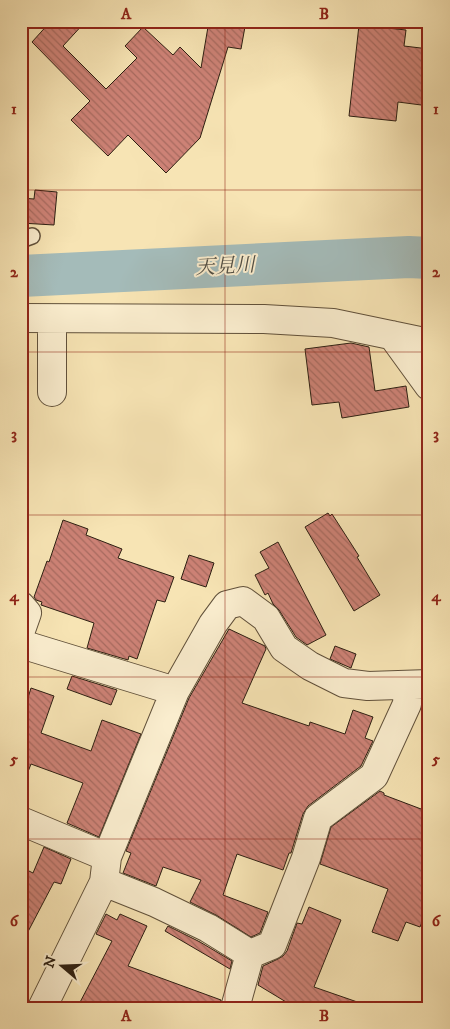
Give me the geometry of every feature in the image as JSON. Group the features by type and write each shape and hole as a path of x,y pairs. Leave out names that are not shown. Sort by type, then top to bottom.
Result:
{"street":[{"path":"21,318 264,319 332,323 429,343"},
{"path":"52,319 52,392"},
{"path":"392,335 429,386"},
{"path":"42,1008 105,869 175,691 213,624 227,605 243,601 266,618 284,648 310,666 344,683 368,686 418,684"},
{"path":"21,606 27,613 21,630"},
{"path":"21,644 175,691"},
{"path":"250,954 272,945 306,858 318,818 374,776 418,684"},
{"path":"21,821 105,869 154,902 208,928 250,954"},
{"path":"235,1008 250,954"}],"building":[{"path":"51,21 86,21 63,46 106,89 137,58 125,46 143,27 173,55 180,47 201,68 209,21 246,21 241,49 228,47 200,138 166,173 128,135 108,156 71,120 90,101 32,42"},
{"path":"359,25 406,30 404,46 429,49 429,106 398,102 396,121 349,116"},
{"path":"35,190 57,192 54,225 21,223 21,198 34,199"},
{"path":"351,343 369,347 375,391 406,386 409,407 342,418 339,402 312,405 305,349"},
{"path":"328,513 330,516 332,514 359,556 357,557 380,595 354,611 305,527"},
{"path":"63,520 88,529 86,535 122,549 118,558 174,577 165,602 157,600 137,659 129,656 128,660 87,648 94,623 41,605 42,602 34,597 47,561 49,562"},
{"path":"278,542 326,635 307,645 296,637 273,604 268,593 265,595 255,575 269,568 260,552"},
{"path":"189,555 214,563 206,587 181,579"},
{"path":"229,629 265,646 266,649 242,703 309,726 310,722 345,734 353,710 373,717 365,738 373,741 361,766 308,806 303,814 291,853 289,853 283,870 237,854 223,895 268,912 260,933 251,937 216,915 190,902 201,880 163,867 156,886 123,873 131,853 126,851 189,698"},
{"path":"335,646 356,654 351,668 330,659"},
{"path":"72,676 117,690 111,705 67,689"},
{"path":"31,688 54,696 41,733 91,751 102,720 141,734 99,837 67,823 83,783 31,764 24,782 21,782 21,699 27,701"},
{"path":"380,791 384,795 429,812 429,887 422,908 427,910 420,927 406,922 398,941 372,932 388,889 320,864 331,827"},
{"path":"44,847 71,859 61,884 54,882 21,945 21,867 33,873"},
{"path":"309,907 341,920 314,987 366,1005 365,1008 296,1008 258,985 263,966 283,956 287,951 297,923 302,924"},
{"path":"106,914 117,920 120,914 147,926 128,966 221,1000 220,1008 77,1008 112,941 96,934"},
{"path":"168,926 232,961 230,969 165,931"}],"waterway":[{"name":"天見川","path":"21,276 409,257 429,258"}]}
